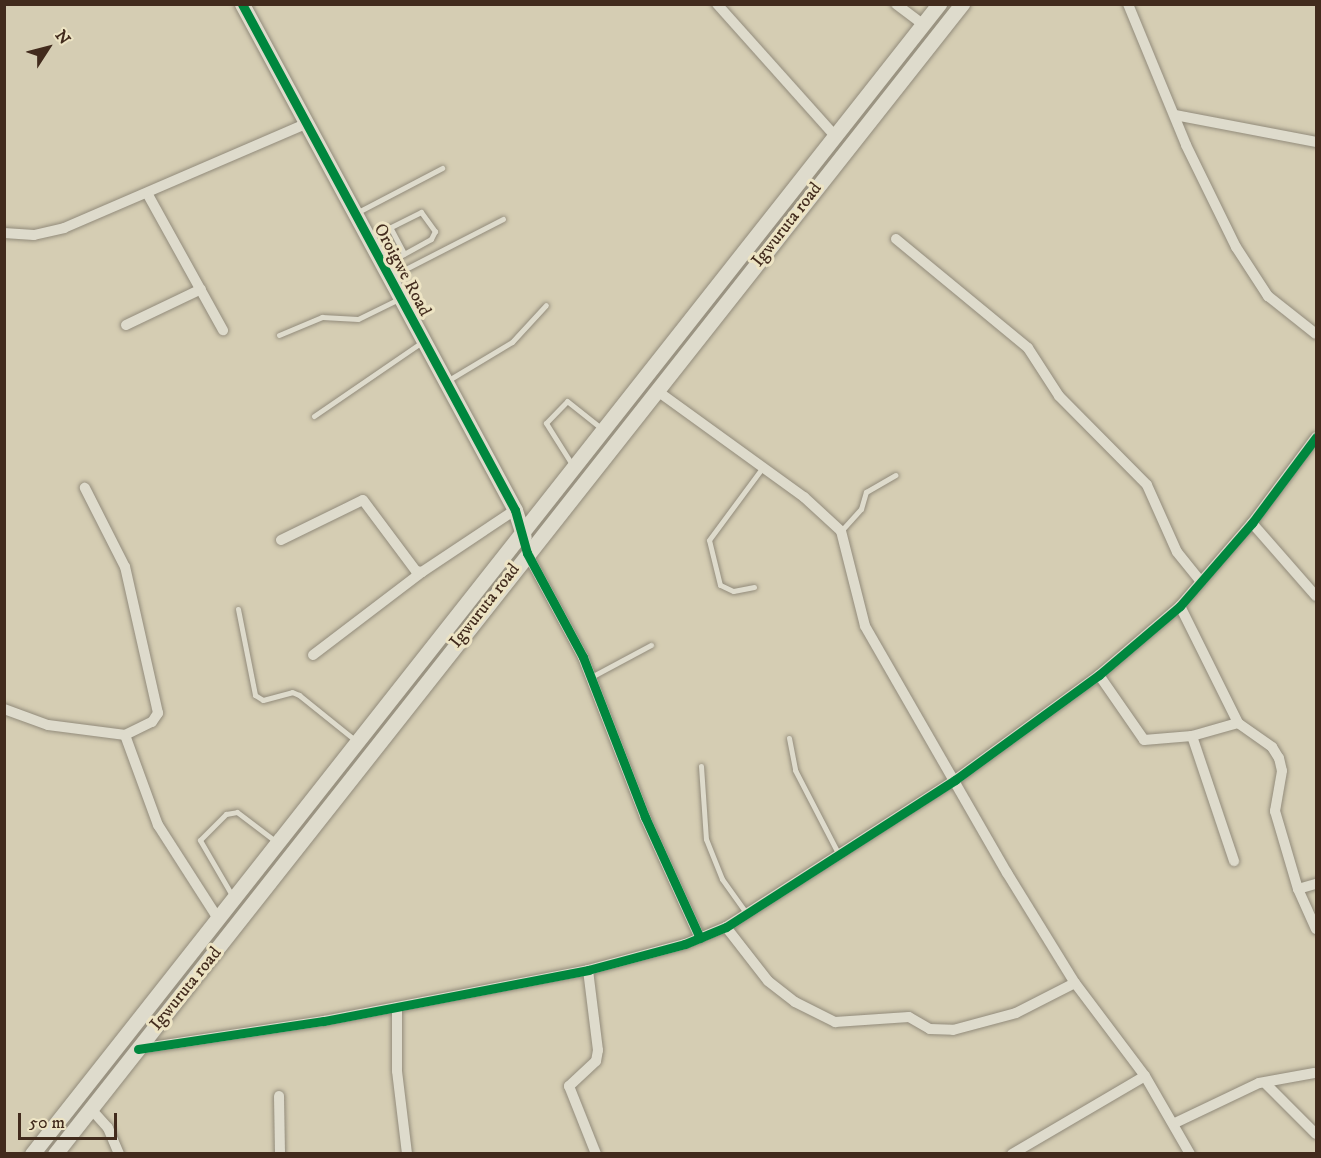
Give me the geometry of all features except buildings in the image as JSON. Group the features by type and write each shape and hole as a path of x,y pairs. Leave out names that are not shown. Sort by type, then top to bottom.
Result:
{"main road":[{"name":"Oroigwe Road","path":"242,4 422,342 515,510 524,530 527,553"},
{"name":"Igwuruta road","path":"32,1154 939,4"},
{"name":"Igwuruta road","path":"55,1154 962,4"}],"street":[{"path":"717,4 835,136"},
{"path":"896,4 923,24"},
{"path":"1128,4 1209,196 1250,269 1273,301 1317,334"},
{"path":"1175,115 1317,142"},
{"path":"4,233 47,233 147,193 305,124"},
{"path":"147,193 223,330"},
{"path":"896,239 1028,348 1059,396 1147,485 1177,552 1201,582"},
{"path":"126,325 201,289"},
{"path":"656,390 763,467 841,531 865,626 1075,983 1145,1076 1175,1124 1190,1154"},
{"path":"138,1049 397,1007 588,970 700,938 726,927 955,780 1099,675 1180,606 1252,523 1317,437"},
{"path":"4,709 48,725 125,735 152,722 158,713 125,567 85,488"},
{"path":"281,540 363,500 416,571 422,572"},
{"path":"313,655 422,572 515,510"},
{"path":"1252,523 1317,596"},
{"path":"527,553 591,677 645,817 700,938"},
{"path":"1180,606 1238,723 1272,747 1279,758 1282,771 1274,805 1298,889 1317,929"},
{"path":"1099,675 1144,740 1192,736 1238,723"},
{"path":"125,735 158,825 217,917"},
{"path":"1192,736 1234,861"},
{"path":"1298,889 1317,884"},
{"path":"726,927 768,981 795,1002 835,1022 909,1017 930,1029 953,1030 1016,1013 1075,983"},
{"path":"588,970 598,1050 596,1061 568,1083 596,1154"},
{"path":"397,1007 397,1071 406,1154"},
{"path":"1175,1124 1265,1083 1314,1073"},
{"path":"1012,1154 1145,1076"},
{"path":"1265,1083 1317,1134"},
{"path":"279,1096 280,1154"},
{"path":"91,1109 108,1128 119,1154"}],"lane":[{"path":"353,214 441,168"},
{"path":"367,239 421,212 435,231 404,253 385,272"},
{"path":"385,272 503,219"},
{"path":"390,227 404,253"},
{"path":"279,335 322,317 358,319 399,298"},
{"path":"445,382 512,342 546,305"},
{"path":"314,416 422,342"},
{"path":"573,466 546,423 567,401 603,429"},
{"path":"754,587 733,591 720,585 709,540 763,467"},
{"path":"841,531 861,509 866,492 895,475"},
{"path":"238,609 259,699 299,695 356,742"},
{"path":"591,677 651,645"},
{"path":"789,738 795,770 838,855"},
{"path":"701,766 705,839 722,879 747,914"},
{"path":"233,897 204,849 203,836 226,814 237,812 276,842"}],"cycle path":[{"path":"242,4 515,510 527,553 583,657 645,817 700,938"},
{"path":"138,1049 324,1021 588,970 685,944 726,927 955,780 1099,675 1180,606 1252,523 1316,437"}]}
